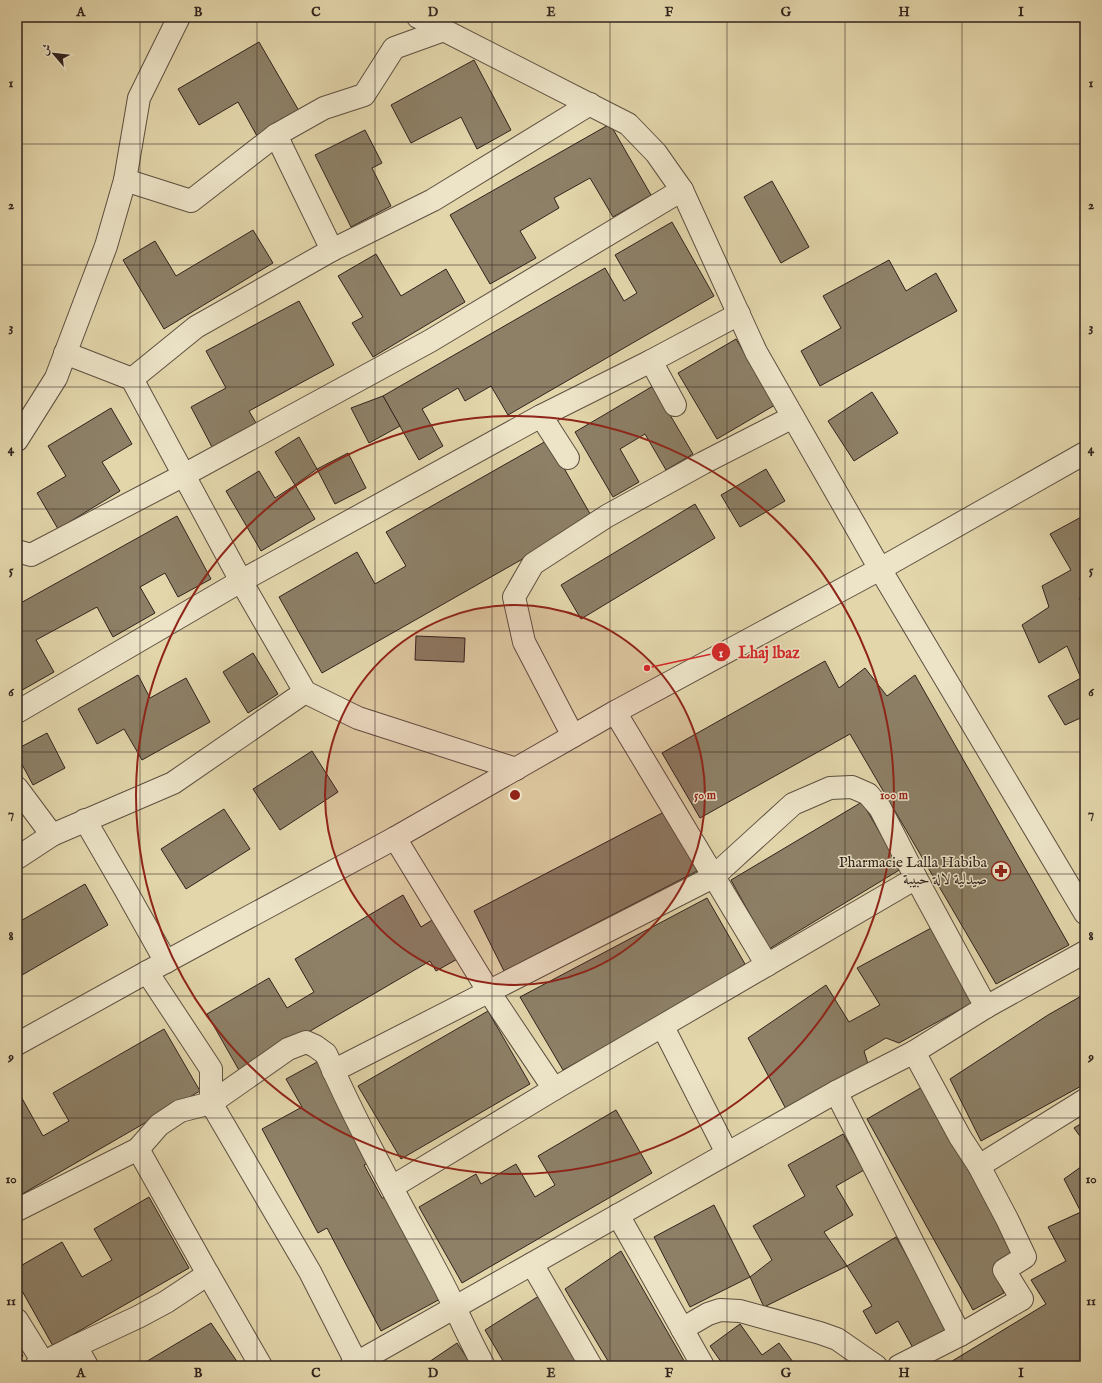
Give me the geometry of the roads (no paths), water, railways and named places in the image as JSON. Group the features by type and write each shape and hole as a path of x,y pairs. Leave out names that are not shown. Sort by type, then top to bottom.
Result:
{"street":[{"path":"17,440 56,378 106,246 125,180 139,98 179,17"},
{"path":"418,17 628,124 656,153 682,190 756,352 880,569 1085,913"},
{"path":"125,180 191,201 276,135 324,108 364,95 394,48 444,30"},
{"path":"132,379 196,327 332,250 434,200 590,104"},
{"path":"276,135 332,250"},
{"path":"17,551 31,555 184,475 430,340 682,190"},
{"path":"17,712 241,581 541,416 651,361 739,314"},
{"path":"65,353 132,379 241,581 305,692 358,718 516,769"},
{"path":"651,361 675,405"},
{"path":"541,416 568,458"},
{"path":"573,736 524,642 514,597 534,564 607,516 703,463 793,417"},
{"path":"17,1044 395,838 615,712 880,569 1085,453"},
{"path":"17,858 52,834 173,783 305,692"},
{"path":"615,712 767,966"},
{"path":"333,1071 713,877 793,804 830,788 852,787 868,794 880,808 986,1007"},
{"path":"17,788 52,834"},
{"path":"85,820 125,889 156,967 210,1069 211,1103 310,1272 355,1365 455,1306 532,1264 618,1214 836,1092 914,1052 986,1007 1082,960"},
{"path":"395,838 489,992 554,1089"},
{"path":"392,1188 554,1089 663,1027 916,878"},
{"path":"663,1027 727,1153"},
{"path":"17,1210 138,1149 159,1125 180,1111 211,1103 288,1049 306,1042 316,1046 326,1054 333,1071 392,1188 455,1306 484,1366"},
{"path":"899,1366 960,1335 1022,1299 1004,1270 1025,1257 979,1166 960,1137 914,1052"},
{"path":"836,1092 960,1335"},
{"path":"979,1166 1085,1100"},
{"path":"138,1149 261,1366"},
{"path":"618,1214 703,1366"},
{"path":"532,1264 591,1366"},
{"path":"17,1320 39,1364 138,1317 166,1302 208,1274"},
{"path":"682,1329 708,1314 720,1310 740,1311 807,1329 837,1339 876,1366"},
{"path":"76,1346 87,1366"}],"place":[{"name":"Lhaj lbaz","path":"647,668"},
{"name":"Pharmacie Lalla Habiba صيدلية لالة حبيبة","path":"1001,871"}]}
